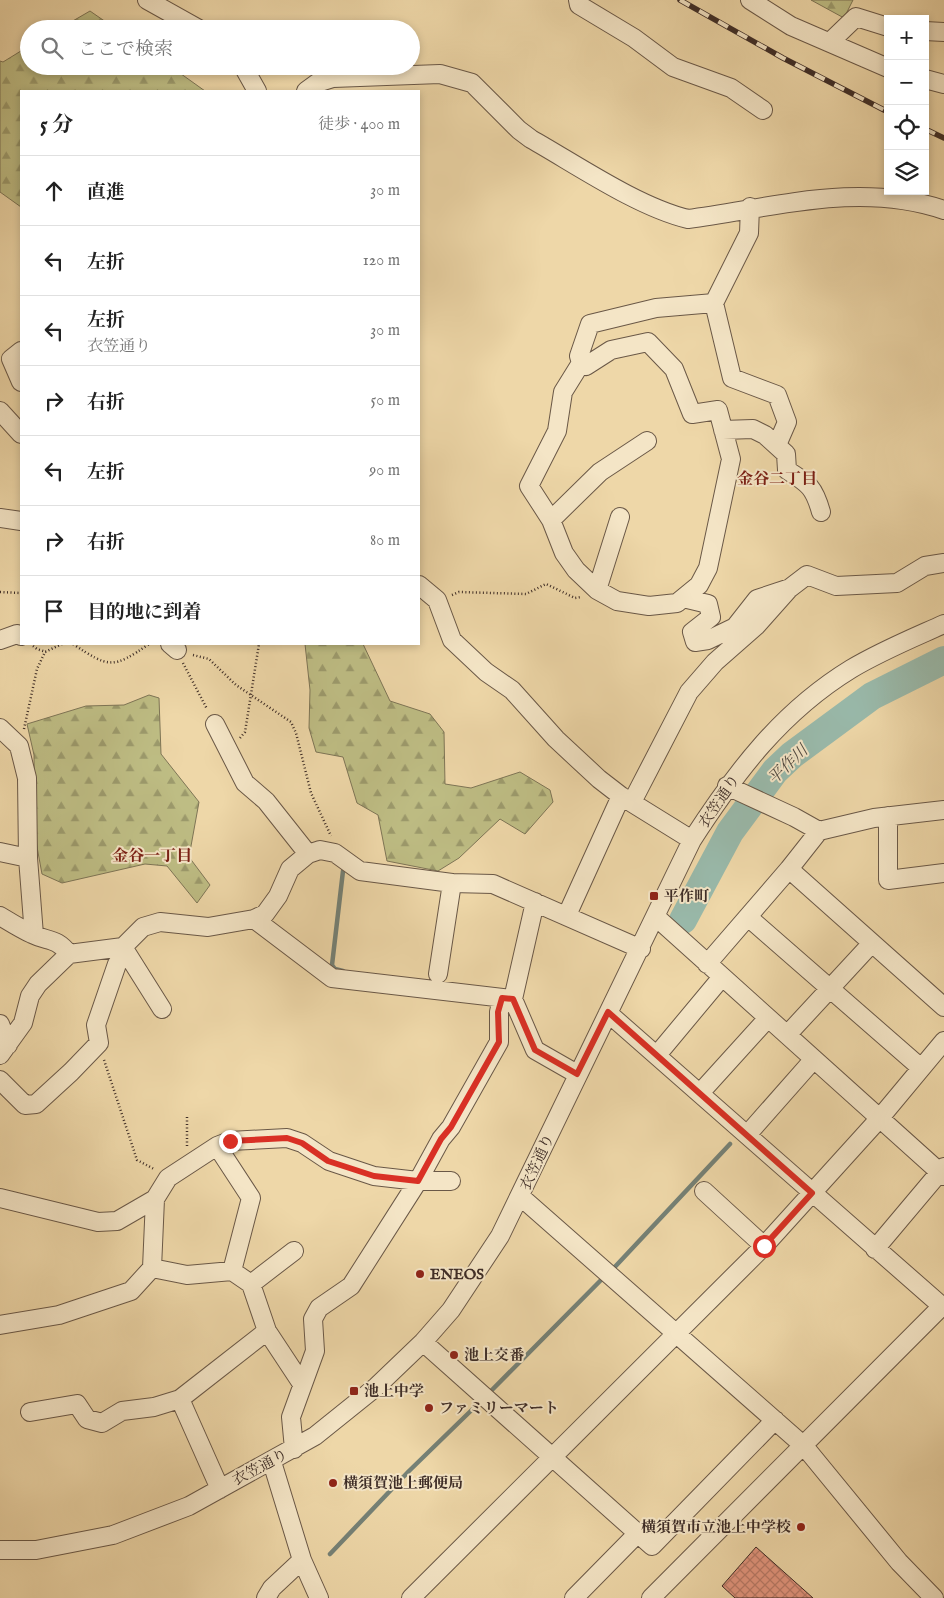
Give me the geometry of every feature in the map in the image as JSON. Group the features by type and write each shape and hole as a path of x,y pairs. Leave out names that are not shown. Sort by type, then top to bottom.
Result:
{"street":[{"path":"147,0 183,20"},
{"path":"578,0 579,5 634,38 673,67 731,88 764,110"},
{"path":"750,0 791,26 884,66"},
{"path":"830,42 856,17 884,26"},
{"path":"929,31 944,32"},
{"path":"420,75 440,74 457,77 472,83 519,130 531,139 667,214 688,219 722,214 750,207 818,198 865,197 897,198 944,210"},
{"path":"248,75 256,90"},
{"path":"307,90 317,83 332,78 413,75"},
{"path":"929,80 944,84"},
{"path":"750,207 749,233 714,302 732,378 777,394 787,422 777,445"},
{"path":"580,363 586,366 611,350 648,342 674,369 692,414 718,410 731,459 708,568 699,585 677,603 649,606 617,601 597,590 576,570 564,553 552,520 529,486 557,431 563,392 580,363 579,356 590,324 656,308 714,302"},
{"path":"20,353 10,359 20,380"},
{"path":"723,430 753,429 777,445 786,454 787,470 805,482 815,493 821,512"},
{"path":"552,520 600,472 646,441"},
{"path":"597,590 620,517"},
{"path":"0,518 20,521"},
{"path":"567,915 626,799 688,692 716,662 756,626 790,588 807,575 836,586 897,583 925,566 944,563"},
{"path":"420,586 437,600 452,640 486,672 512,690 556,739 626,799 692,840"},
{"path":"683,598 708,604 711,618 692,632 695,642 708,640 736,627 758,599 790,588"},
{"name":"衣笠通り","path":"0,1550 36,1550 113,1535 189,1506 272,1462 315,1436 376,1387 423,1342 450,1310 500,1236 521,1197 577,1074 641,949 692,840 727,786 764,741 806,701 851,669 944,624"},
{"path":"0,640 16,634 20,636"},
{"path":"215,724 245,784 266,801 308,854"},
{"path":"0,728 16,744 27,778 28,858 34,935"},
{"path":"727,786 794,817 818,831"},
{"path":"707,964 789,869 818,831 888,816 944,810"},
{"path":"888,816 888,880 944,873"},
{"path":"0,1080 24,1105 36,1104 72,1072 99,1042 96,1025 117,964 124,951 143,927 160,922 208,927 254,919 265,914 278,896 290,869 308,854 320,850 335,853 360,871 452,882 494,884 641,949"},
{"path":"0,852 28,858"},
{"path":"789,869 944,1007"},
{"path":"438,974 452,882"},
{"path":"294,1449 291,1417 315,1351 313,1319 319,1308 351,1286 418,1181 441,1139 451,1127 499,1042 498,1012 508,998 535,902"},
{"path":"0,916 34,935 52,939 62,944 69,954"},
{"path":"656,917 879,1118 943,1172 875,1249"},
{"path":"748,917 829,990 921,1068"},
{"path":"254,919 332,978 508,998"},
{"path":"787,1035 872,943"},
{"path":"4,1050 23,1023 30,996 38,984 69,954 124,951"},
{"path":"124,951 162,1008"},
{"path":"657,1055 722,978"},
{"path":"508,998 535,1050 577,1074"},
{"path":"608,1012 943,1307 651,1598"},
{"path":"700,1093 768,1018"},
{"path":"0,1024 4,1050"},
{"path":"411,1598 764,1246 879,1118 944,1041"},
{"path":"747,1136 814,1059"},
{"path":"0,1198 98,1222 117,1221 155,1199 168,1178 217,1146 230,1141 287,1138 302,1143 328,1161 374,1176 418,1181 450,1181"},
{"path":"217,1146 251,1198 232,1271"},
{"path":"704,1191 764,1246"},
{"path":"521,1197 804,1446 899,1562 934,1598"},
{"path":"0,1325 59,1315 131,1291 152,1268 155,1199"},
{"path":"251,1284 294,1251"},
{"path":"152,1268 187,1275 232,1271 251,1284 267,1331 302,1384"},
{"path":"30,1412 77,1404 87,1419 102,1423 122,1411 180,1400 267,1331"},
{"path":"423,1342 652,1546 775,1420"},
{"path":"180,1400 220,1489"},
{"path":"272,1462 302,1560 319,1598"},
{"path":"574,1598 638,1533"},
{"path":"266,1598 272,1588 302,1560"}],"path":[{"path":"437,600 459,592 526,594 546,584 576,598 588,596 597,590"},
{"path":"0,592 20,593"},
{"path":"33,645 45,652"},
{"path":"16,744 27,724 33,683 45,652 60,645"},
{"path":"75,645 96,659 116,663 132,656 148,645"},
{"path":"226,745 242,737 245,732 259,645"},
{"path":"174,647 209,660 250,696 291,722 311,793 334,841 335,853"},
{"path":"174,647 215,724"},
{"path":"99,1042 137,1160 168,1178"},
{"path":"187,1117 187,1167"}],"green space":[{"path":"811,0 853,0 844,18"},
{"path":"90,11 103,20 74,20"},
{"path":"20,52 20,75 183,75 204,90 20,90 20,206 0,192 0,61 3,62"},
{"path":"305,645 363,645 390,701 430,714 444,732 445,784 471,788 520,772 550,790 553,802 525,834 500,819 459,858 438,871 387,861 378,815 357,803 343,757 316,752 309,728 310,690"},
{"path":"149,695 159,698 161,754 199,802 189,857 210,885 197,903 167,866 145,864 62,883 42,874 35,836 34,755 27,724 86,706 124,705"}],"building":[{"path":"756,1547 813,1598 735,1598 722,1586"}],"waterway":[{"name":"平作川","path":"683,920 730,832 775,771 792,755 872,696 944,660"},
{"path":"343,871 332,965 335,969 343,971"},
{"path":"611,1271 730,1144"},
{"path":"487,1395 605,1276"},
{"path":"330,1554 409,1471 482,1400"}],"railway":[{"path":"680,0 783,58 884,110"},
{"path":"929,131 944,138"}],"place":[{"name":"平作町","path":"654,896"},
{"name":"ENEOS","path":"420,1274"},
{"name":"池上交番","path":"454,1355"},
{"name":"池上中学","path":"354,1391"},
{"name":"ファミリーマート","path":"429,1408"},
{"name":"横須賀池上郵便局","path":"333,1483"},
{"name":"横須賀市立池上中学校","path":"801,1527"}],"district":[{"name":"金谷二丁目","path":"777,478"},
{"name":"金谷一丁目","path":"152,855"}],"route":[{"path":"230,1141 287,1138 302,1143 328,1161 374,1176 418,1181 499,1042 498,1012 502,998 513,999 535,1050 577,1074 608,1012 812,1193 764,1246"}]}
